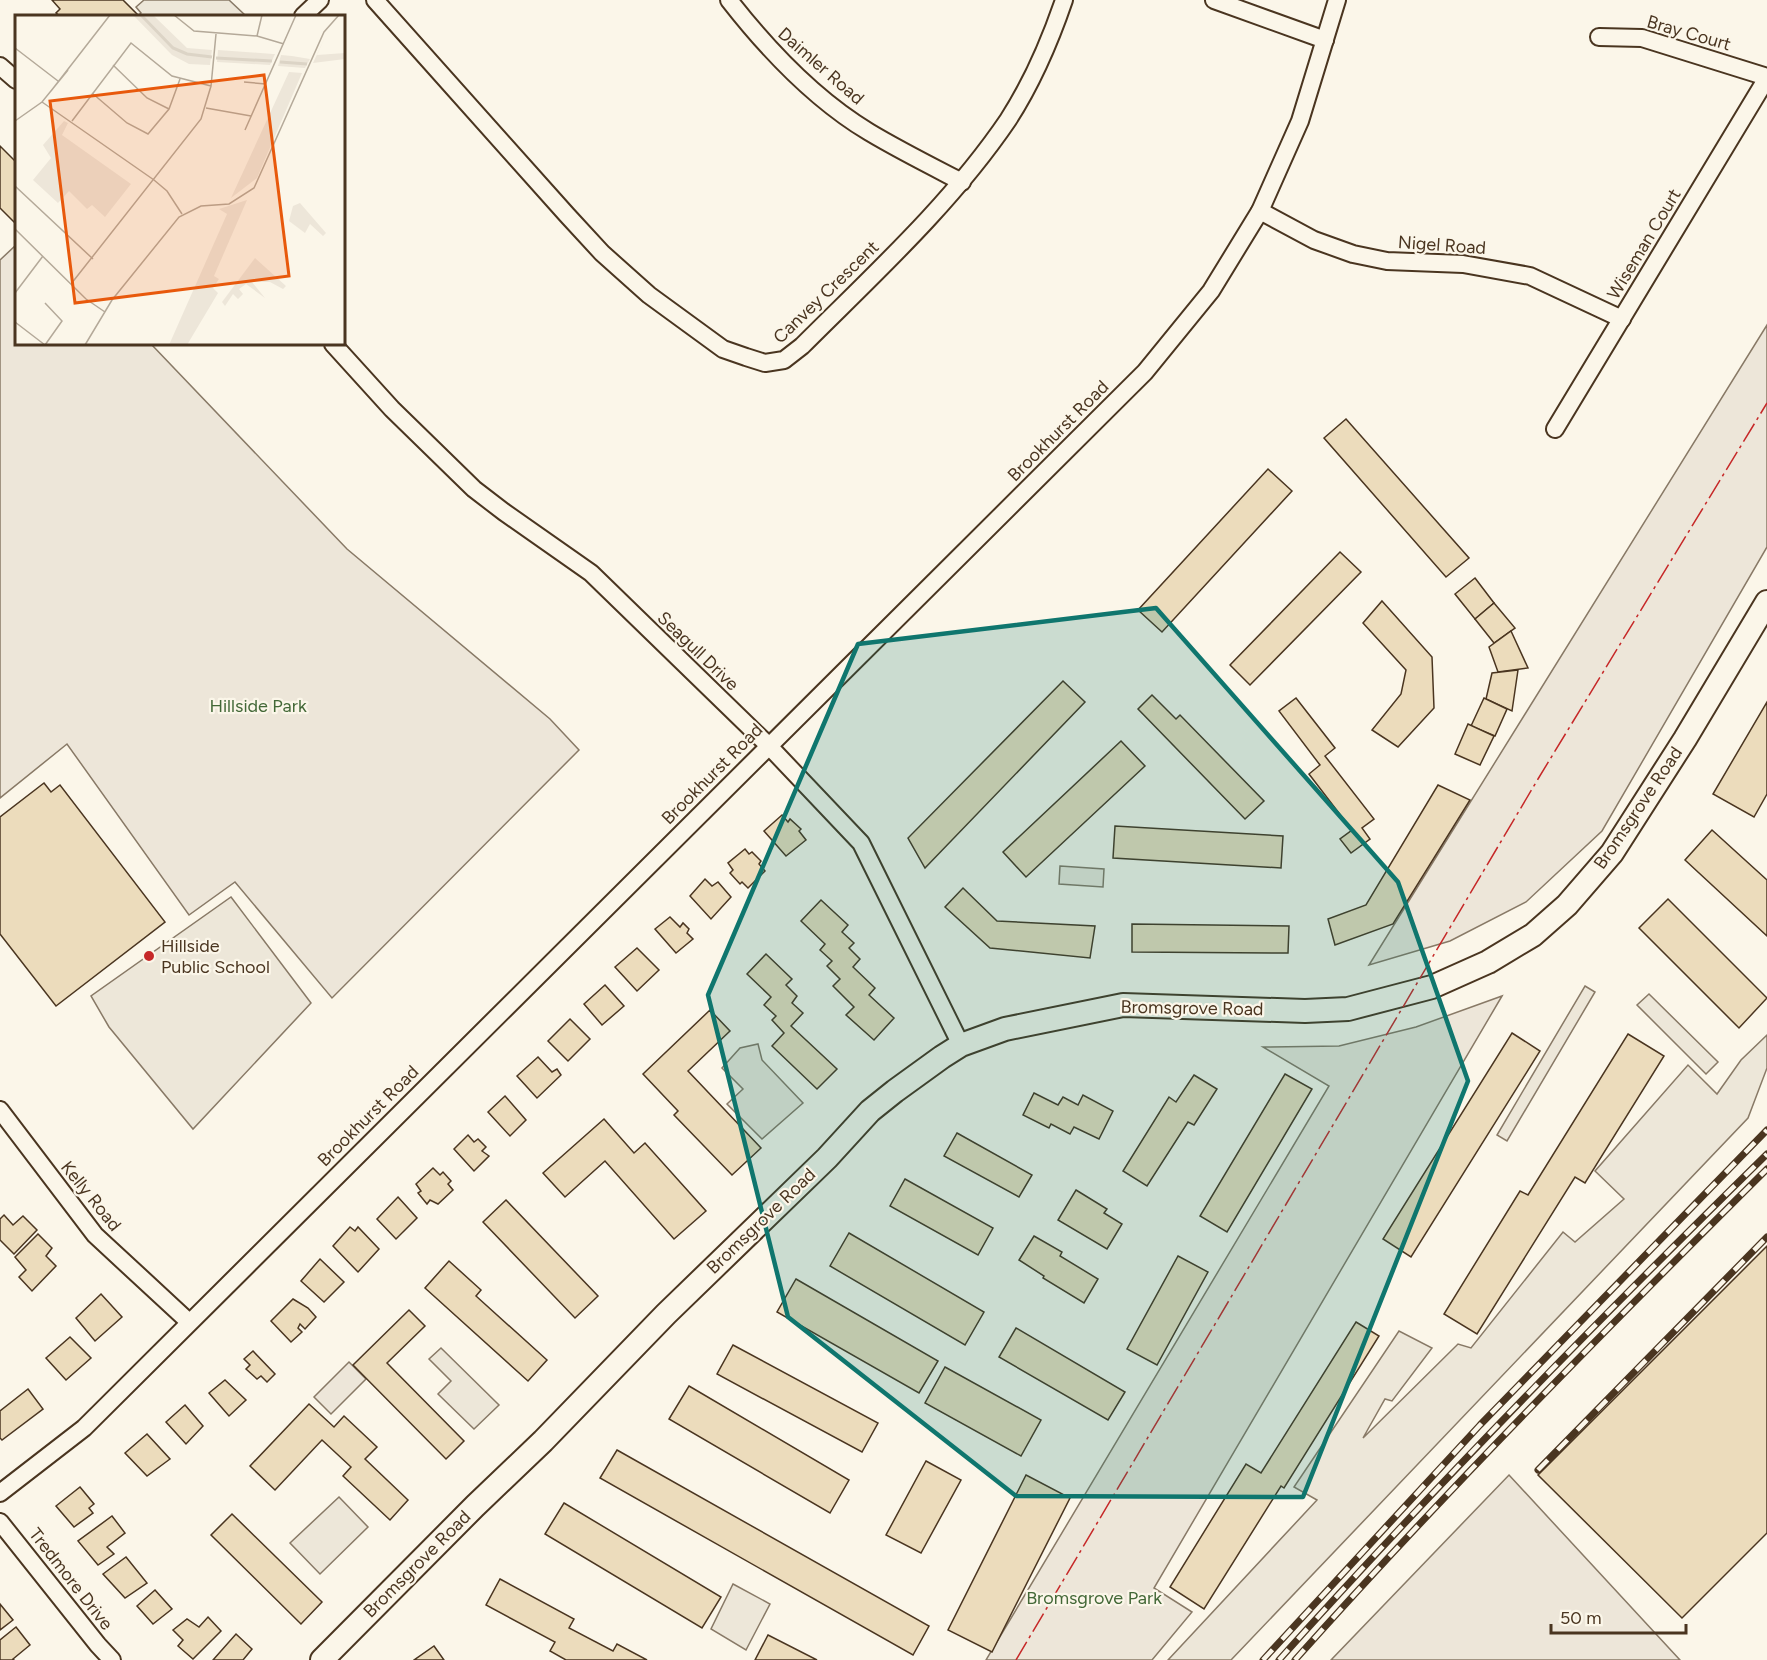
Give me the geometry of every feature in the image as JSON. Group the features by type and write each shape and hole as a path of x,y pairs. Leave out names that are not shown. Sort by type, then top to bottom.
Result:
{"street":[{"path":"304,15 320,0"},
{"name":"Canvey Crescent","path":"375,0 602,253 648,295 723,349 765,363 784,360 802,346 962,182 1009,119 1034,73 1064,0"},
{"name":"Daimler Road","path":"729,0 756,34 789,69 825,101 868,132 962,182"},
{"path":"1215,0 1325,40"},
{"name":"Brookhurst Road","path":"0,1493 84,1428 1145,372 1211,291 1260,211 1300,121 1337,0"},
{"name":"Bray Court","path":"1599,37 1642,38 1767,77"},
{"path":"0,66 15,79"},
{"name":"Wiseman Court","path":"1555,429 1767,77"},
{"name":"Nigel Road","path":"1260,211 1314,240 1353,254 1387,261 1463,264 1530,276 1622,318"},
{"name":"Seagull Drive","path":"334,345 392,409 450,467 504,512 591,573 768,745 861,843 961,1045"},
{"name":"Bromsgrove Road","path":"322,1660 543,1441 666,1314 827,1158 870,1112 929,1065 961,1045 1005,1029 1123,1005 1305,1011 1348,1009 1432,987 1488,962 1533,935 1567,904 1612,853 1685,739 1767,602"},
{"name":"Kelly Road","path":"0,1110 94,1235 189,1322"},
{"name":"Tredmore Drive","path":"0,1522 112,1660"}],"highlighted area":[{"path":"1156,608 1398,882 1468,1081 1303,1497 1016,1496 788,1317 708,995 858,644"}],"green space":[{"name":"Hillside Park","path":"15,246 15,345 152,345 347,549 550,719 579,750 332,998 235,882 189,915 67,744 0,798 0,260"},
{"path":"1767,325 1767,547 1602,831 1526,902 1450,941 1369,965"},
{"name":"Bromsgrove Park","path":"1502,996 1154,1588 1192,1612 1152,1660 986,1660 1329,1086 1263,1047 1339,1046 1416,1027"},
{"path":"349,1362 366,1379 331,1414 314,1397"},
{"path":"1509,1475 1680,1660 1331,1660"}],"shaded area":[{"path":"144,0 229,0 245,15 139,15 141,13 136,7"},
{"path":"1060,866 1104,869 1103,887 1059,884"},
{"path":"231,897 311,1003 193,1129 109,1027 91,996"},
{"path":"1585,986 1595,992 1507,1141 1497,1135"},
{"path":"1649,994 1718,1062 1706,1074 1637,1005"},
{"path":"1767,1035 1767,1068 1748,1118 1231,1660 1168,1660 1317,1500 1294,1487 1399,1331 1432,1348 1392,1401 1385,1399 1363,1438 1458,1344 1471,1348 1563,1232 1575,1242 1624,1199 1595,1171 1688,1065 1717,1094 1741,1060"},
{"path":"758,1044 762,1060 803,1103 762,1139 727,1104 743,1089 722,1068 740,1048"},
{"path":"441,1348 499,1405 474,1429 438,1394 451,1381 429,1359"},
{"path":"339,1497 368,1527 320,1574 290,1543"},
{"path":"733,1584 770,1604 746,1650 711,1629"}],"building":[{"path":"52,0 123,0 137,14 59,15 56,13 60,9"},
{"path":"0,146 15,161 15,223 0,208"},
{"path":"1346,419 1469,558 1446,577 1324,438"},
{"path":"1268,469 1292,491 1162,632 1138,610"},
{"path":"1340,552 1361,572 1250,685 1230,665"},
{"path":"1475,578 1494,603 1475,619 1455,594"},
{"path":"1382,601 1432,657 1434,708 1398,747 1372,730 1401,694 1406,670 1363,623"},
{"path":"1494,603 1515,628 1494,643 1475,619"},
{"path":"1511,631 1528,668 1498,672 1489,647"},
{"path":"1518,670 1512,711 1486,699 1492,673"},
{"path":"1063,681 1085,702 925,868 908,838"},
{"path":"1152,695 1176,719 1180,715 1264,801 1245,819 1138,709"},
{"path":"1296,698 1335,748 1325,756 1374,819 1362,828 1370,839 1351,853 1340,839 1352,830 1309,774 1320,765 1279,711"},
{"path":"1484,698 1507,709 1495,736 1471,726"},
{"path":"1767,702 1767,794 1754,817 1713,794"},
{"path":"1468,724 1494,736 1480,765 1455,754"},
{"path":"1121,741 1145,766 1026,877 1003,852"},
{"path":"44,783 51,792 60,785 165,922 56,1006 0,934 0,817"},
{"path":"1438,785 1470,800 1393,924 1335,945 1328,919 1366,905"},
{"path":"782,815 788,822 790,819 801,829 799,831 806,840 786,856 764,831"},
{"path":"1115,826 1283,836 1281,868 1113,858"},
{"path":"1712,830 1767,880 1767,936 1685,860"},
{"path":"745,849 761,861 759,864 765,871 748,888 742,882 740,884 730,873 733,870 728,863"},
{"path":"705,879 712,886 718,882 731,897 711,919 690,896"},
{"path":"963,888 997,921 1095,926 1090,958 990,948 945,907"},
{"path":"1668,899 1767,998 1739,1028 1639,928"},
{"path":"821,900 848,925 842,932 854,943 849,948 860,959 853,967 875,988 869,995 894,1018 874,1040 846,1015 854,1007 833,986 840,979 827,966 832,961 820,950 825,944 801,921"},
{"path":"670,917 680,927 683,923 689,929 687,933 693,939 676,953 655,929"},
{"path":"1132,924 1289,926 1288,953 1132,952"},
{"path":"637,948 659,970 637,991 615,967"},
{"path":"766,954 792,979 786,985 797,996 792,1003 803,1013 791,1026 837,1069 817,1089 772,1046 784,1033 772,1020 776,1016 764,1005 771,997 747,974"},
{"path":"605,985 624,1006 602,1025 584,1004"},
{"path":"710,1010 730,1031 688,1071 761,1148 732,1175 674,1115 678,1111 643,1074"},
{"path":"570,1019 590,1039 568,1061 548,1041"},
{"path":"1512,1033 1540,1051 1411,1257 1383,1239"},
{"path":"1628,1034 1664,1056 1585,1183 1575,1177 1477,1334 1444,1314 1520,1191 1528,1195"},
{"path":"538,1057 552,1072 557,1069 561,1075 537,1098 517,1076"},
{"path":"1285,1074 1312,1089 1227,1232 1200,1216"},
{"path":"1194,1075 1217,1089 1194,1125 1188,1122 1147,1186 1123,1171 1169,1097 1176,1102"},
{"path":"1034,1093 1058,1105 1063,1097 1078,1105 1083,1095 1113,1111 1099,1139 1074,1127 1070,1134 1051,1124 1049,1128 1023,1115"},
{"path":"505,1096 526,1120 510,1136 488,1112"},
{"path":"604,1119 634,1153 645,1143 706,1211 674,1239 605,1161 565,1197 543,1173"},
{"path":"957,1133 1032,1175 1019,1197 944,1156"},
{"path":"468,1135 474,1142 478,1139 486,1147 482,1151 489,1156 474,1171 454,1149"},
{"path":"433,1168 440,1175 443,1172 451,1181 448,1184 453,1190 438,1204 430,1200 427,1204 418,1193 421,1191 416,1184"},
{"path":"905,1179 993,1228 978,1255 890,1206"},
{"path":"1076,1190 1107,1209 1104,1213 1122,1224 1107,1249 1058,1220"},
{"path":"398,1197 417,1218 396,1239 377,1219"},
{"path":"506,1200 598,1296 575,1318 483,1222"},
{"path":"4,1215 13,1225 23,1216 37,1230 14,1254 0,1240 0,1219"},
{"path":"350,1227 355,1231 358,1227 379,1249 358,1272 333,1246"},
{"path":"849,1233 984,1312 965,1345 830,1266"},
{"path":"38,1234 52,1248 46,1256 56,1266 32,1291 19,1277 26,1270 15,1257"},
{"path":"1034,1236 1062,1252 1060,1256 1098,1279 1084,1303 1019,1260"},
{"path":"1767,1246 1767,1533 1682,1618 1538,1475"},
{"path":"1178,1256 1208,1272 1157,1365 1127,1349"},
{"path":"320,1259 344,1282 324,1302 301,1281"},
{"path":"449,1261 481,1290 476,1296 547,1360 528,1381 425,1288"},
{"path":"796,1279 938,1361 919,1393 777,1312"},
{"path":"101,1294 122,1317 95,1341 76,1318"},
{"path":"293,1299 308,1308 316,1317 305,1329 300,1324 298,1328 302,1332 291,1342 271,1321"},
{"path":"409,1310 425,1326 387,1363 464,1441 446,1459 353,1365"},
{"path":"1356,1322 1379,1336 1284,1488 1281,1486 1204,1609 1170,1587 1246,1464 1261,1473"},
{"path":"1016,1328 1125,1392 1108,1420 999,1357"},
{"path":"70,1337 91,1358 66,1380 46,1358"},
{"path":"733,1345 878,1423 862,1452 717,1374"},
{"path":"253,1351 275,1374 267,1382 261,1376 257,1379 246,1369 250,1365 244,1359"},
{"path":"945,1367 1041,1420 1021,1456 925,1403"},
{"path":"225,1380 246,1400 229,1416 209,1393"},
{"path":"689,1386 849,1480 830,1513 669,1419"},
{"path":"28,1389 43,1409 2,1440 0,1438 0,1411"},
{"path":"309,1404 334,1427 344,1416 377,1447 365,1459 408,1500 390,1520 343,1476 351,1467 322,1440 275,1490 250,1466"},
{"path":"185,1405 203,1426 186,1444 166,1422"},
{"path":"147,1434 170,1459 147,1476 125,1453"},
{"path":"617,1450 929,1626 913,1655 600,1478"},
{"path":"926,1461 961,1480 921,1553 886,1535"},
{"path":"1026,1475 1070,1498 992,1652 948,1630"},
{"path":"80,1487 94,1504 89,1508 93,1513 74,1527 56,1506"},
{"path":"564,1503 721,1597 702,1628 545,1534"},
{"path":"232,1514 322,1602 301,1624 211,1535"},
{"path":"112,1516 125,1533 107,1547 114,1554 98,1565 78,1541"},
{"path":"126,1557 147,1583 125,1598 103,1574"},
{"path":"500,1579 574,1619 569,1628 613,1651 617,1644 647,1660 566,1660 550,1651 555,1642 486,1605"},
{"path":"155,1590 172,1609 153,1624 137,1606"},
{"path":"0,1604 13,1620 0,1630"},
{"path":"208,1617 221,1631 193,1659 178,1646 183,1640 173,1630 187,1619 199,1627"},
{"path":"16,1627 30,1645 14,1660 0,1660 0,1640"},
{"path":"236,1634 252,1649 243,1660 213,1660"},
{"path":"768,1635 817,1660 755,1660"},
{"path":"434,1646 444,1660 414,1660"}],"railway":[{"path":"1263,1660 1480,1425 1767,1130"},
{"path":"1279,1660 1519,1403 1767,1154"},
{"path":"1295,1660 1527,1411 1767,1169"},
{"path":"1538,1470 1767,1237"}],"power":[{"path":"1016,1660 1538,779 1767,403"}],"place":[{"name":"Hillside Public School","path":"149,956"}]}
